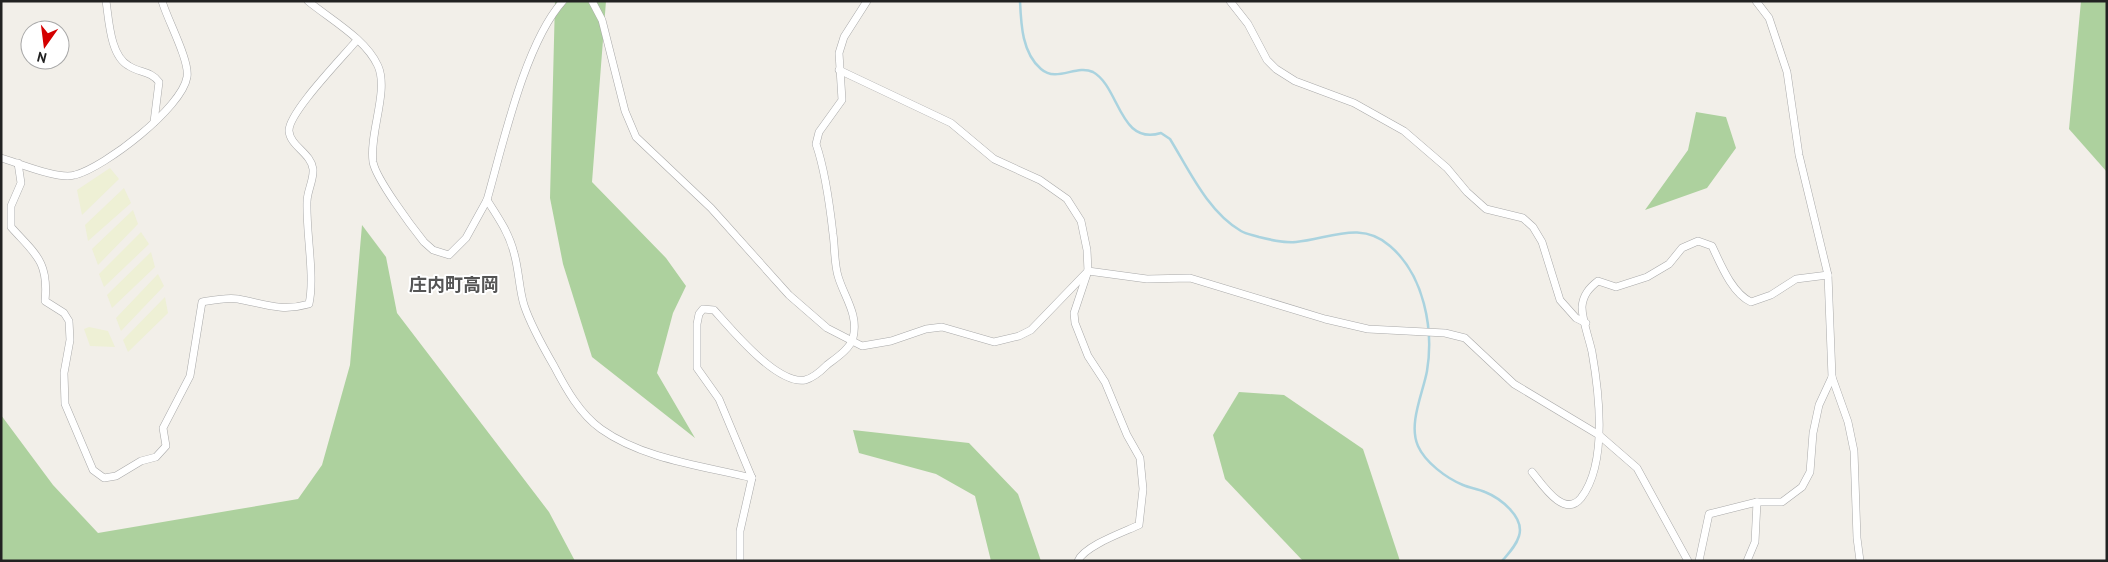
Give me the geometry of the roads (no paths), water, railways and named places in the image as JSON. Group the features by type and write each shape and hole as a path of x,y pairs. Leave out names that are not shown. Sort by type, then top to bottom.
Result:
{"street":[{"path":"106,1 117,51 124,62 128,66 154,75 159,82 154,122"},
{"path":"1,158 61,176 76,175 102,163 141,135 184,88 188,75 186,64 162,1"},
{"path":"308,1 357,40 372,56 379,68 380,76 373,134 374,168 418,234 433,250 449,255 466,238 487,200 526,72 551,17 564,1"},
{"path":"592,1 602,20 625,111 636,137 711,208 789,295 827,328 852,339 862,346 877,344 926,329 942,328 994,342 1019,336 1031,330 1088,271"},
{"path":"740,561 740,531 752,478 719,399 697,368 697,324 699,314 703,309 714,310 749,349 790,378 804,380 814,376 844,351 852,339 854,323 850,305 838,276 833,234 816,144 819,132 842,100 839,53 844,37 867,1"},
{"path":"1230,1 1248,24 1267,60 1276,69 1295,81 1354,103 1404,131 1447,168 1467,192 1486,209 1523,218 1533,227 1542,242 1560,300 1576,318 1586,323"},
{"path":"1756,1 1769,18 1787,72 1799,155 1828,275 1832,377 1848,422 1854,451 1860,561"},
{"path":"18,163 21,183 12,206 11,227 39,257 44,273 45,301 64,314 69,321 70,340 64,373 65,404 93,470 104,478 116,476 141,460 156,457 166,446 163,428 190,376 202,302 238,299 263,307 292,309 309,304 307,200 313,167 308,158 292,140 289,130 293,118 307,98 357,40"},
{"path":"839,70 951,123 994,159 1040,180 1067,199 1081,221 1087,250 1088,271 1074,313 1075,323 1088,356 1105,382 1127,435 1140,458 1143,489 1139,525 1107,539 1080,555 1078,561"},
{"path":"487,200 507,231 515,254 524,305 542,346 568,392 589,418 601,429 636,447 659,455 752,478"},
{"path":"1532,472 1558,501 1570,505 1577,503 1585,492 1594,468 1599,435 1598,383 1582,307 1588,289 1598,281 1616,287 1647,277 1669,264 1682,248 1698,241 1712,246 1722,268 1743,298 1751,302 1771,295 1796,279 1828,275"},
{"path":"1088,271 1147,278 1190,278 1325,319 1368,329 1445,333 1465,338 1514,384 1599,435 1637,468 1688,561"},
{"path":"1699,561 1709,514 1757,502 1782,502 1802,487 1810,472 1813,433 1819,405 1832,377"},
{"path":"1747,561 1755,542 1757,502"}],"waterway":[{"path":"1020,1 1026,47 1041,69 1053,74 1087,70 1102,79 1121,113 1136,131 1147,135 1161,133 1170,139 1200,190 1229,223 1247,234 1282,242 1308,240 1344,233 1368,234 1379,238 1402,258 1411,272 1424,304 1429,338 1427,371 1415,418 1415,437 1421,452 1443,474 1463,485 1491,495 1515,515 1520,529 1518,540 1502,561"}],"district":[{"name":"庄内町高岡","path":"454,285"}]}
